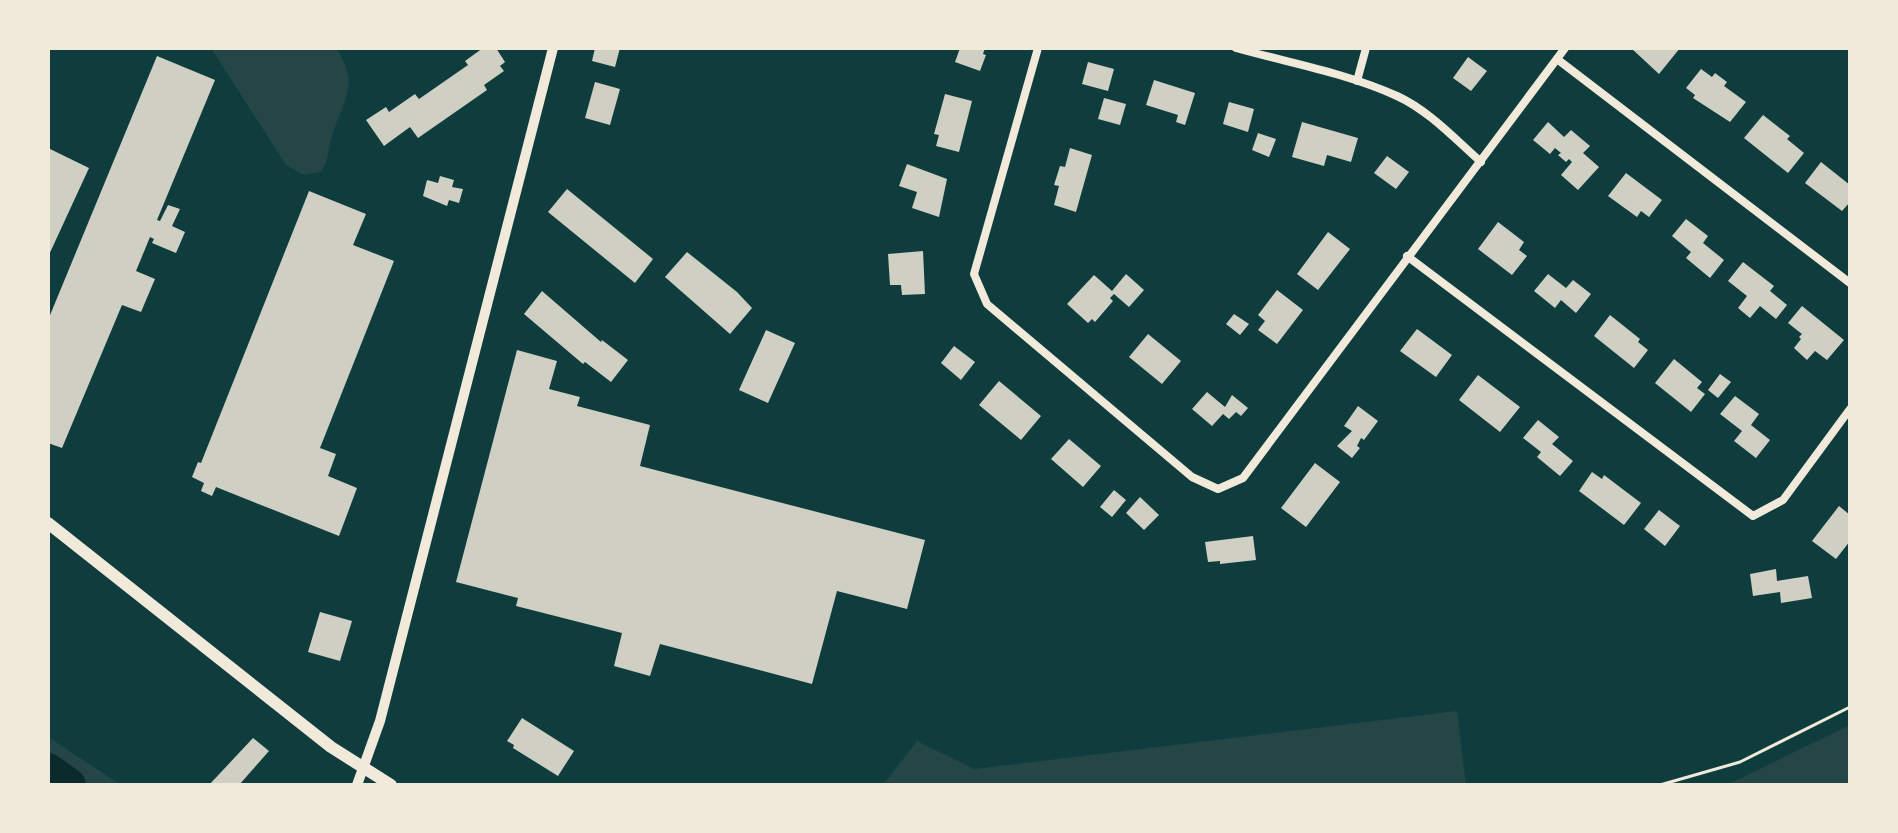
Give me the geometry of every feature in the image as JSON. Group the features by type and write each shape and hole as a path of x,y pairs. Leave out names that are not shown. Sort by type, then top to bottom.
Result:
{"main road":[{"path":"48,523 218,660 363,768 391,785"}],"street":[{"path":"357,785 380,721 553,48"},
{"path":"1038,48 974,274 987,304 1192,477 1218,489 1243,478 1565,48"},
{"path":"1236,48 1357,81 1400,97 1481,162"},
{"path":"1357,81 1366,48"},
{"path":"1557,59 1850,283"},
{"path":"1407,256 1753,516 1783,500 1850,409"}],"path":[{"path":"1660,785 1740,762 1850,707"}],"shaded area":[{"path":"211,48 337,50 347,73 347,93 321,172 304,175 286,165"},
{"path":"1457,711 1466,785 883,785 917,741 974,769"},
{"path":"1850,725 1850,785 1727,785"},
{"path":"48,737 121,785 48,785"}],"building":[{"path":"483,48 496,48 505,62 500,66 504,71 484,85 487,90 418,138 410,127 384,146 366,120 386,107 389,112 415,94 419,99 468,65 465,61"},
{"path":"595,48 620,48 615,67 592,61"},
{"path":"960,48 985,48 983,54 986,55 980,71 955,62"},
{"path":"1631,48 1680,48 1659,74"},
{"path":"157,56 215,80 157,220 160,221 168,205 180,209 172,226 185,232 176,253 152,243 154,239 150,237 136,271 155,279 141,312 122,305 62,448 48,443 48,320"},
{"path":"1468,57 1487,71 1471,91 1453,78"},
{"path":"1088,62 1114,69 1108,91 1082,84"},
{"path":"1701,69 1712,77 1715,73 1727,82 1724,86 1746,102 1730,122 1693,98 1695,95 1686,88"},
{"path":"1154,80 1195,93 1185,125 1176,122 1178,115 1146,105"},
{"path":"595,82 620,89 610,125 585,118"},
{"path":"945,94 972,101 959,152 936,146 939,135 934,134"},
{"path":"1104,98 1126,104 1120,125 1098,119"},
{"path":"1229,102 1254,109 1248,132 1223,124"},
{"path":"1763,115 1790,136 1787,139 1804,153 1788,173 1744,138"},
{"path":"1302,122 1358,138 1351,162 1327,155 1324,166 1292,157"},
{"path":"1548,122 1564,137 1571,130 1590,146 1583,153 1599,167 1578,190 1561,175 1572,162 1569,159 1566,162 1555,148 1550,154 1533,140"},
{"path":"1258,133 1276,139 1269,157 1252,150"},
{"path":"48,148 89,168 48,257"},
{"path":"1070,148 1092,155 1076,212 1054,205 1059,186 1054,185 1060,166 1065,167"},
{"path":"1387,156 1409,172 1396,189 1374,173"},
{"path":"1821,162 1850,185 1850,202 1842,211 1805,183"},
{"path":"907,164 947,179 939,217 912,208 917,192 899,186"},
{"path":"1626,173 1662,200 1649,217 1641,211 1637,217 1608,196"},
{"path":"440,176 454,180 452,187 463,189 459,203 449,200 447,206 423,196 427,180 438,183"},
{"path":"567,189 653,259 635,283 548,212"},
{"path":"309,191 366,214 353,245 394,261 320,448 336,454 328,476 357,488 339,536 216,487 212,496 201,491 204,483 192,477 198,462 201,463"},
{"path":"1686,219 1708,236 1703,243 1724,260 1710,278 1686,258 1691,252 1672,236"},
{"path":"1498,222 1524,242 1519,250 1527,256 1512,275 1478,249"},
{"path":"1328,232 1350,249 1318,290 1297,274"},
{"path":"923,251 925,294 902,295 901,285 890,285 888,254"},
{"path":"687,252 752,308 730,334 665,277"},
{"path":"1743,262 1774,286 1770,291 1787,305 1776,319 1760,306 1750,318 1738,308 1747,296 1728,281"},
{"path":"1126,274 1144,290 1129,307 1114,294 1110,298 1113,301 1095,322 1092,319 1088,323 1067,304 1094,275 1112,291"},
{"path":"1548,274 1566,288 1573,280 1591,294 1576,313 1561,300 1555,308 1534,291"},
{"path":"1277,290 1303,310 1277,344 1258,330 1265,321 1258,315"},
{"path":"542,291 601,342 628,360 611,382 585,362 583,364 524,314"},
{"path":"1802,306 1844,340 1827,360 1815,351 1807,360 1794,348 1802,334 1788,323"},
{"path":"1234,314 1249,324 1240,335 1226,324"},
{"path":"1610,315 1640,339 1638,342 1648,350 1634,368 1594,336"},
{"path":"1417,329 1452,355 1436,377 1400,351"},
{"path":"766,330 795,343 768,403 739,390"},
{"path":"1148,334 1181,361 1162,384 1129,357"},
{"path":"954,346 975,362 961,380 941,363"},
{"path":"517,350 557,361 549,389 580,397 577,406 650,425 640,466 925,540 907,609 837,591 812,684 660,644 650,676 614,666 622,633 516,606 518,598 456,582"},
{"path":"1674,359 1702,382 1697,388 1705,394 1691,412 1655,383"},
{"path":"1720,374 1731,382 1718,398 1708,390"},
{"path":"1478,375 1520,407 1500,432 1459,400"},
{"path":"999,381 1041,416 1021,440 979,405"},
{"path":"1207,392 1225,407 1232,395 1248,408 1241,416 1236,412 1229,419 1223,414 1212,426 1192,409"},
{"path":"1735,396 1759,414 1751,425 1770,440 1756,458 1734,441 1742,431 1720,414"},
{"path":"1358,406 1378,421 1364,440 1361,438 1357,446 1360,448 1352,458 1337,446 1352,431 1344,426"},
{"path":"1538,420 1559,437 1552,444 1573,461 1560,476 1537,457 1541,452 1523,438"},
{"path":"1069,439 1101,466 1083,487 1051,459"},
{"path":"1315,463 1340,482 1306,527 1281,508"},
{"path":"1592,472 1602,479 1604,475 1641,503 1624,525 1579,491"},
{"path":"1114,490 1126,500 1112,517 1100,507"},
{"path":"1140,497 1159,515 1144,530 1126,513"},
{"path":"1839,506 1850,515 1850,541 1836,559 1812,541"},
{"path":"1659,510 1680,526 1665,546 1644,529"},
{"path":"1253,536 1256,560 1220,564 1220,561 1208,562 1205,542"},
{"path":"1776,569 1777,581 1808,576 1812,598 1781,603 1780,592 1753,596 1750,574"},
{"path":"320,612 352,621 340,661 308,652"},
{"path":"522,718 574,751 558,776 507,741"},
{"path":"253,738 269,751 239,785 209,785"}],"waterway":[{"path":"48,770 69,785"}]}
